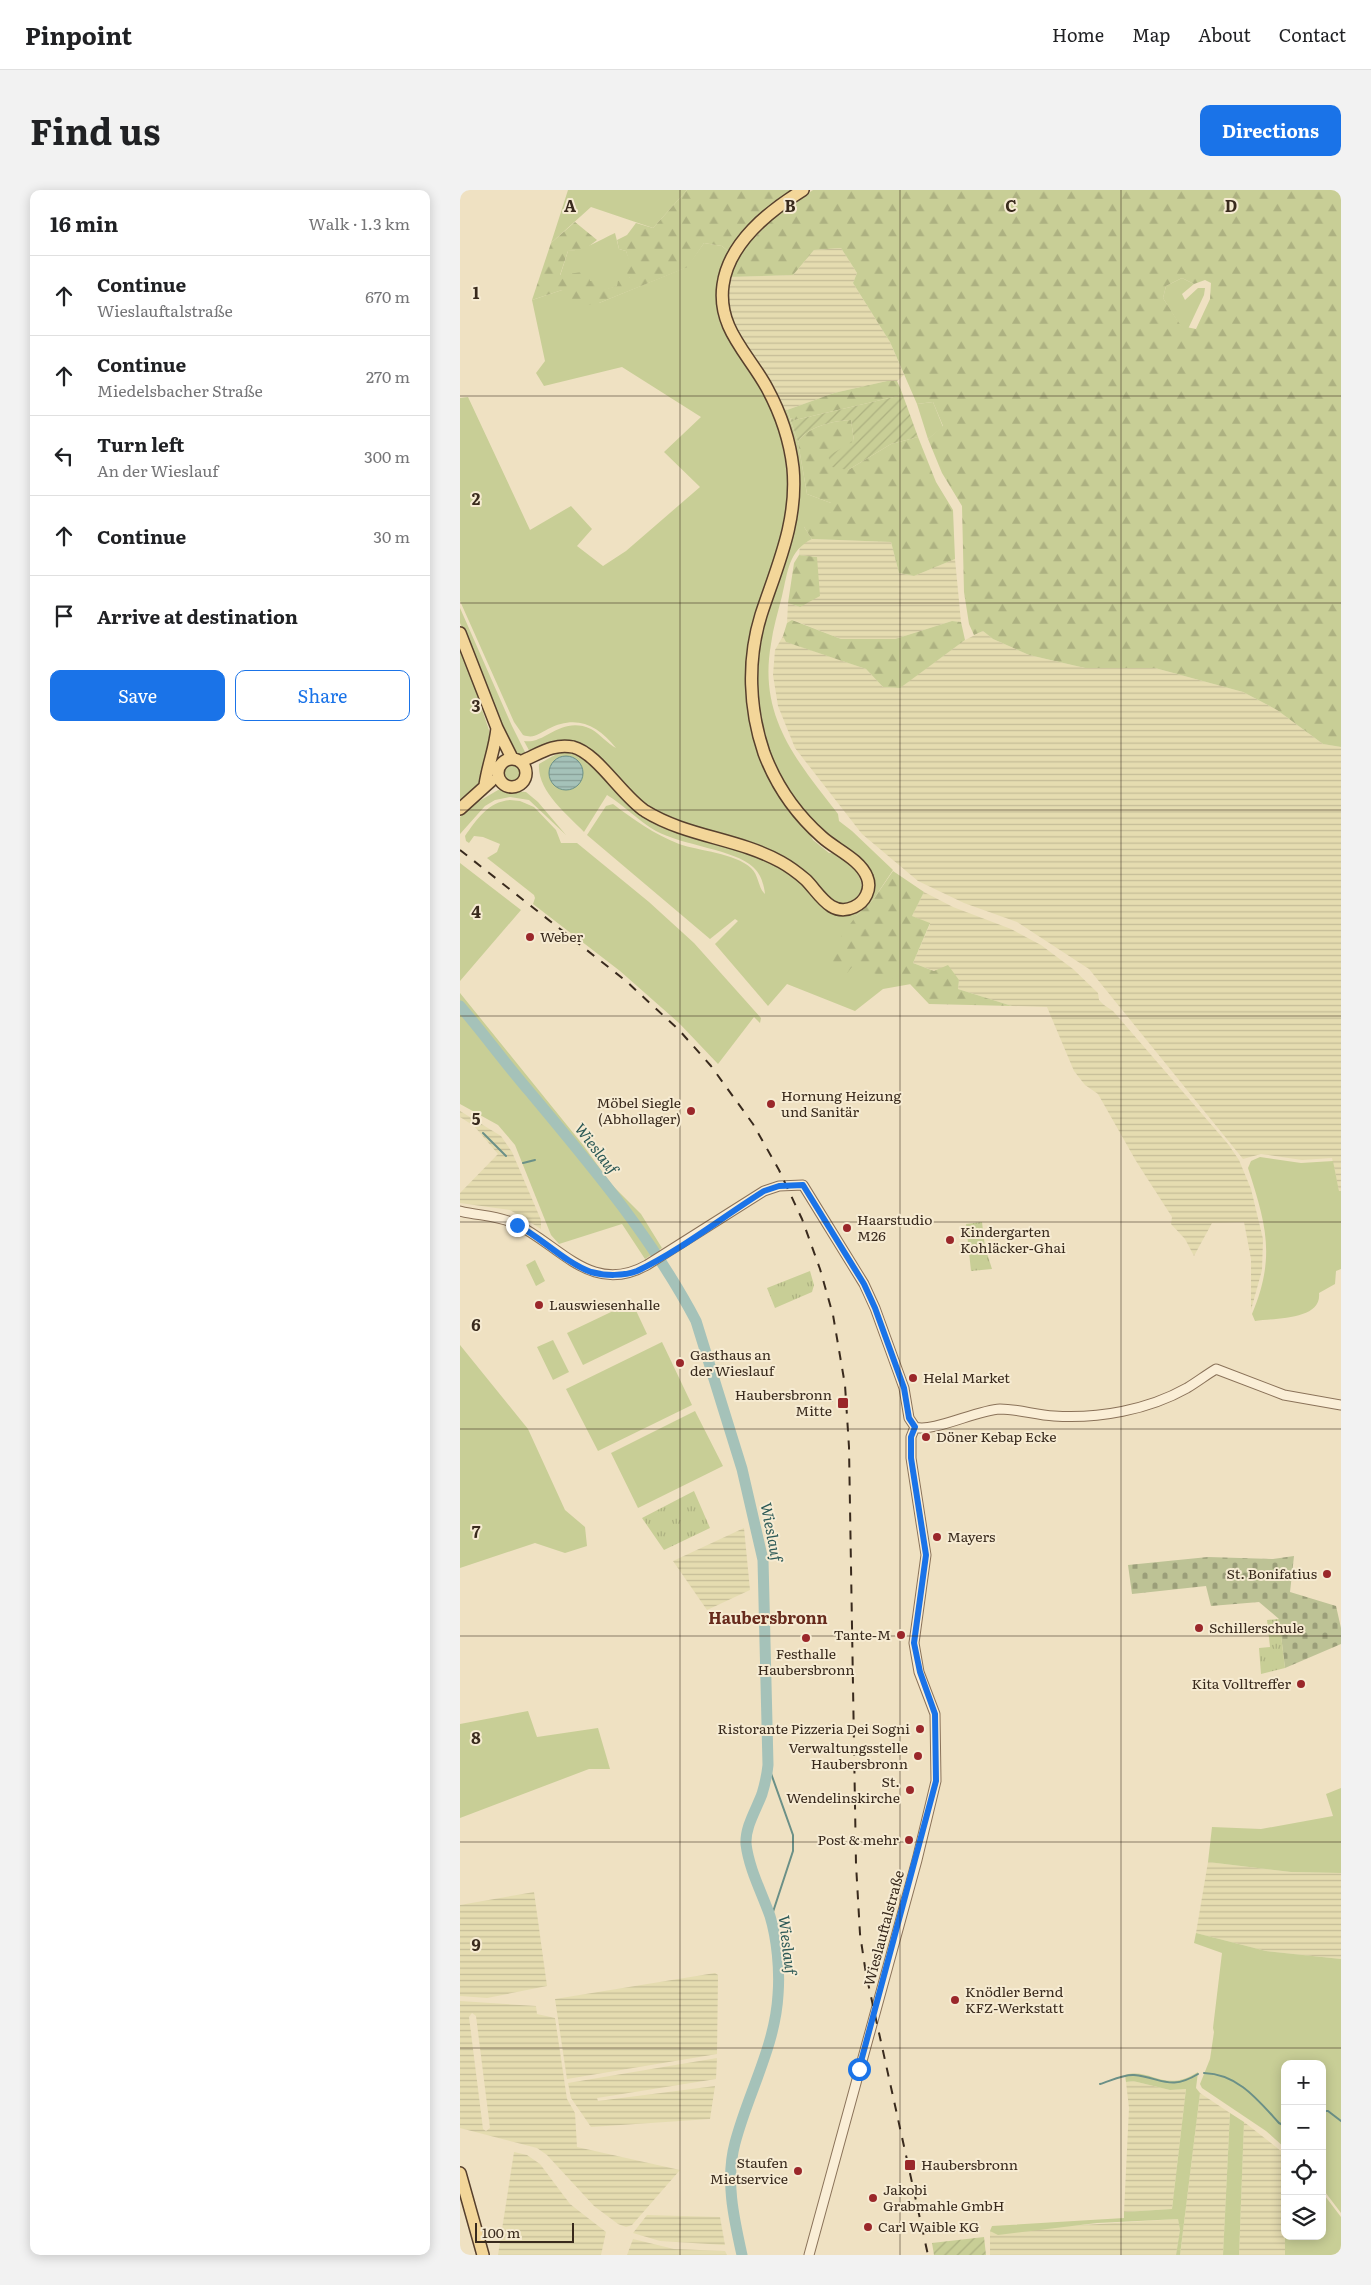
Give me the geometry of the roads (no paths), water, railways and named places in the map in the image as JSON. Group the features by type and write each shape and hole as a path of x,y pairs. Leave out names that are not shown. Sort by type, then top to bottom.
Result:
{"main road":[{"path":"460,809 482,790 501,779 516,763 551,747 566,747 580,750 592,758 628,798 656,818 672,825 746,846 772,857 795,871 831,907 841,910 850,909 862,901 868,889 866,875 856,862 821,837 788,799 766,757 753,710 751,676 754,647 761,616 783,555 790,526 794,485 788,440 767,388 727,327 722,296 725,275 738,246 766,217 803,190"},
{"path":"460,633 497,728 525,781 519,786 511,787 501,779"},
{"path":"482,790 487,766 495,749 497,728"},
{"path":"460,2173 483,2255"}],"street":[{"path":"462,1214 480,1213 506,1219 542,1240 571,1261 593,1272 606,1275 628,1273 647,1265 764,1191 779,1186 803,1185 864,1284 875,1308 904,1388 909,1418 915,1427 930,1427 975,1413 1001,1409 1053,1416 1085,1417 1111,1413 1142,1407 1170,1396 1188,1388 1216,1369 1284,1395 1341,1405"},
{"name":"Wieslauftalstraße","path":"809,2255 936,1781 935,1714 920,1672 914,1643 926,1555 911,1458 911,1437 915,1427"}],"water":[{"path":"566,756 578,761 583,773 578,785 566,790 554,785 549,773 554,761"}],"waterway":[{"name":"Wieslauf","path":"460,1006 640,1230 679,1290 696,1321 742,1469 763,1560 768,1765 762,1794 747,1831 746,1844 753,1872 770,1916 777,1955 779,1985 772,2033 740,2124 732,2157 732,2199 742,2255"},
{"path":"483,1133 506,1156"},
{"path":"523,1163 535,1160"},
{"path":"741,1398 785,1398"},
{"path":"798,1399 832,1401"},
{"path":"768,1765 793,1835 793,1851 771,1918"},
{"path":"1204,2073 1216,2074 1237,2083 1255,2097 1281,2124"},
{"path":"1100,2084 1130,2075 1173,2083 1198,2074"},
{"path":"1326,2111 1341,2121"}],"railway":[{"path":"460,850 626,981 679,1030 711,1066 753,1124 779,1170 802,1219 820,1269 833,1315 845,1385 849,1447 856,1864 860,1934 866,1974 928,2255"}],"place":[{"name":"Weber","path":"530,937"},
{"name":"Hornung Heizung und Sanitär","path":"771,1104"},
{"name":"Möbel Siegle (Abhollager)","path":"691,1111"},
{"name":"Haarstudio M26","path":"847,1228"},
{"name":"Kindergarten Kohläcker-Ghai","path":"950,1240"},
{"name":"Lauswiesenhalle","path":"539,1305"},
{"name":"Gasthaus an der Wieslauf","path":"680,1363"},
{"name":"Helal Market","path":"913,1378"},
{"name":"Haubersbronn Mitte","path":"843,1403"},
{"name":"Döner Kebap Ecke","path":"926,1437"},
{"name":"Mayers","path":"937,1537"},
{"name":"St. Bonifatius","path":"1327,1574"},
{"name":"Schillerschule","path":"1199,1628"},
{"name":"Tante-M","path":"901,1635"},
{"name":"Festhalle Haubersbronn","path":"806,1638"},
{"name":"Kita Volltreffer","path":"1301,1684"},
{"name":"Ristorante Pizzeria Dei Sogni","path":"920,1729"},
{"name":"Verwaltungsstelle Haubersbronn","path":"918,1756"},
{"name":"St. Wendelinskirche","path":"910,1790"},
{"name":"Post & mehr","path":"909,1840"},
{"name":"Knödler Bernd KFZ-Werkstatt","path":"955,2000"},
{"name":"Haubersbronn","path":"910,2165"},
{"name":"Staufen Mietservice","path":"798,2171"},
{"name":"Jakobi Grabmahle GmbH","path":"873,2198"},
{"name":"Carl Waible KG","path":"868,2227"}],"district":[{"name":"Haubersbronn","path":"768,1618"}]}
